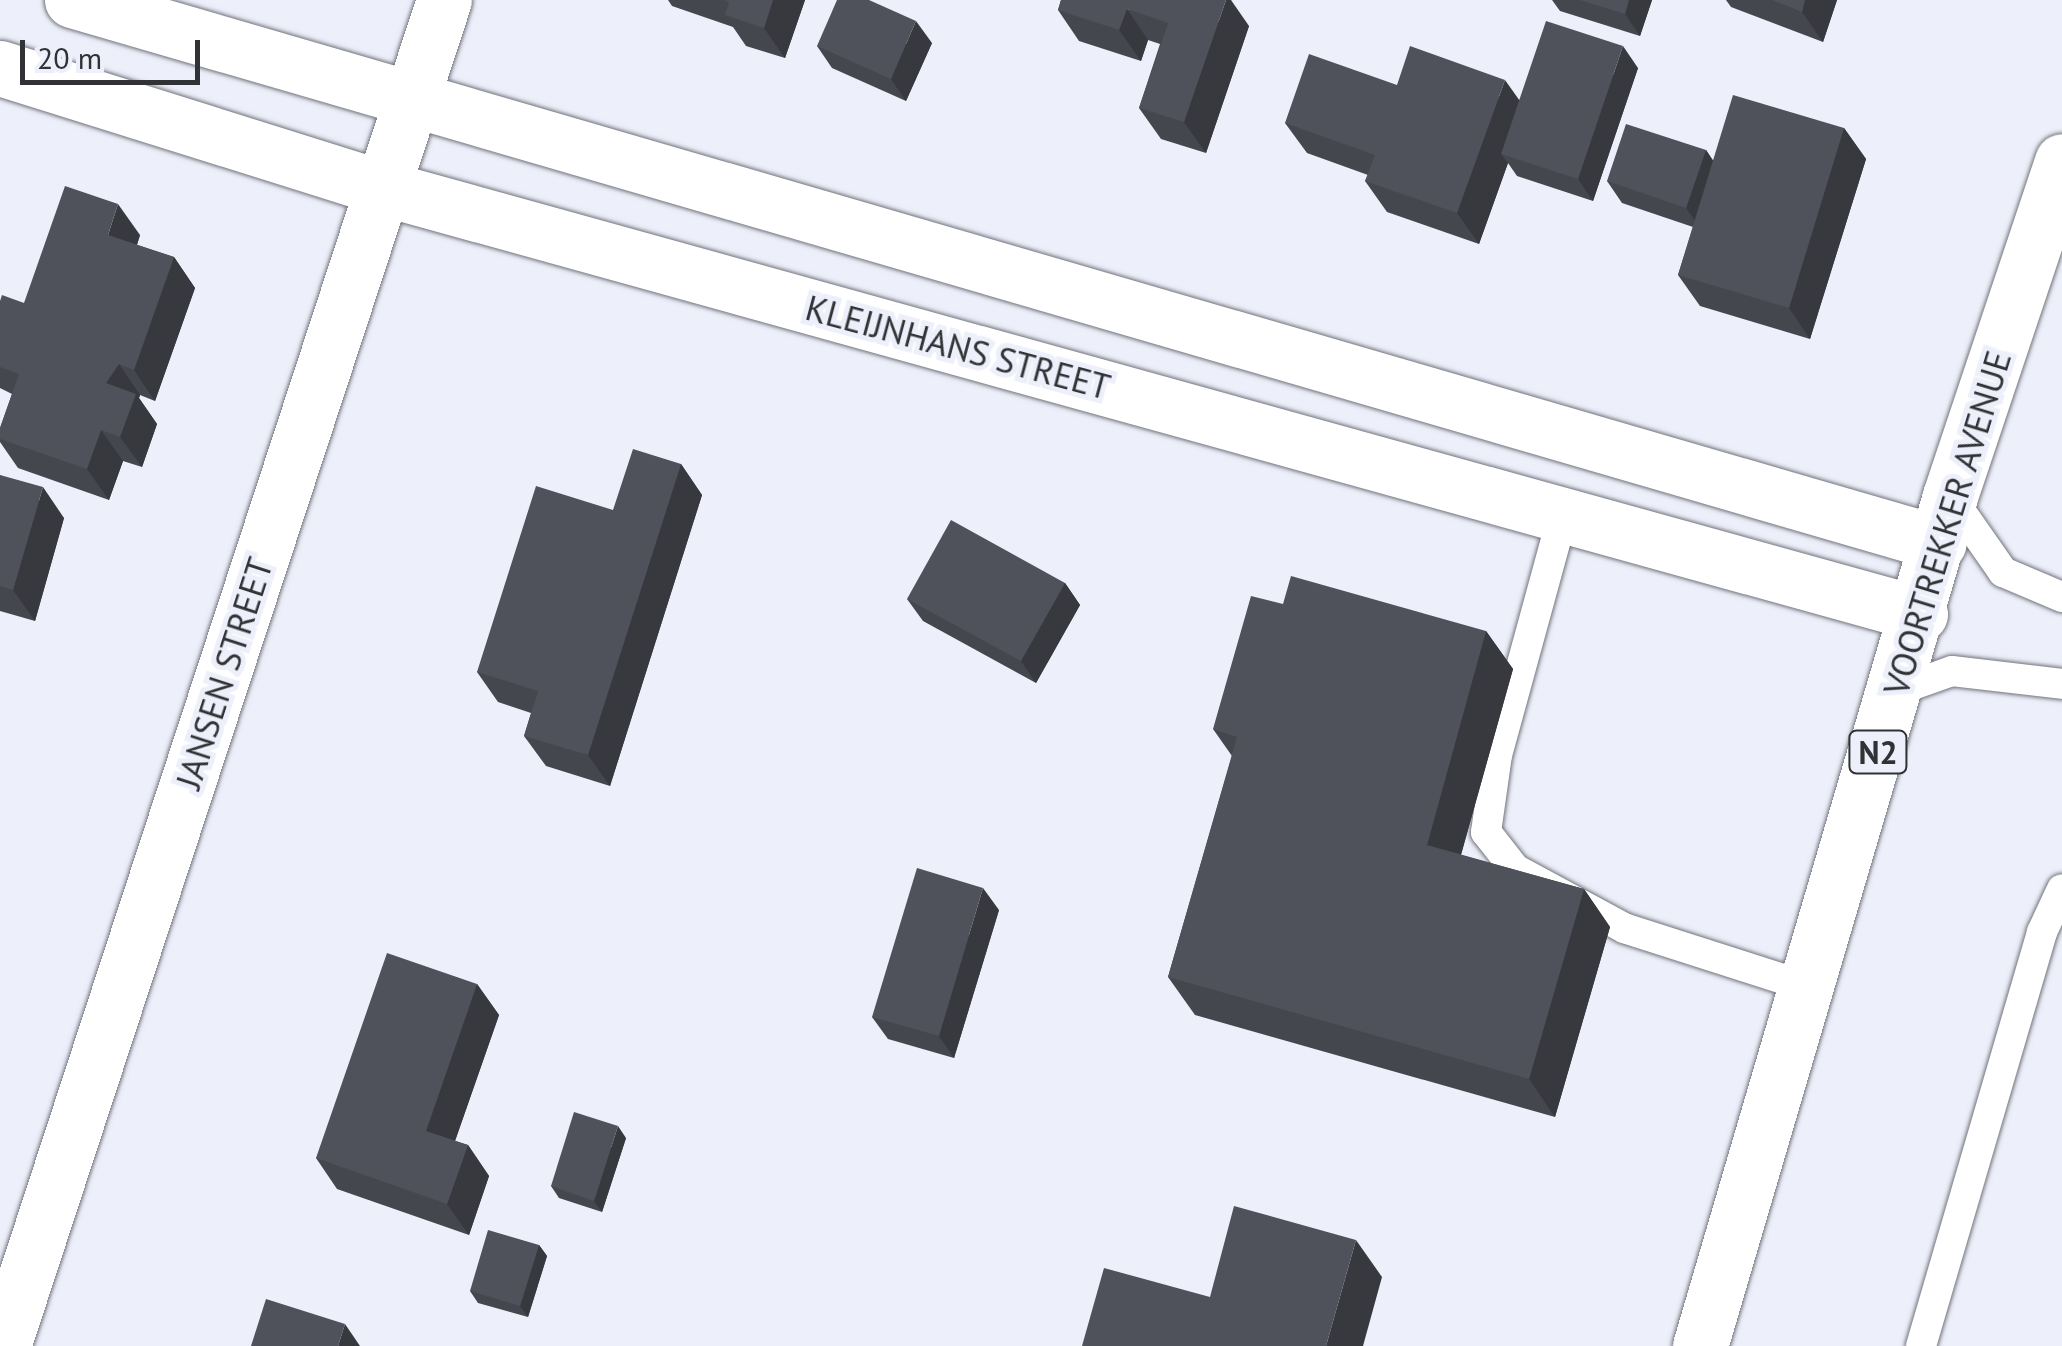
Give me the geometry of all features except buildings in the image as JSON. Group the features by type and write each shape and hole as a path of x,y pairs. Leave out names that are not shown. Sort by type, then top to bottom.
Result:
{"main road":[{"path":"72,0 412,104 1945,519"},
{"name":"JANSEN STREET","path":"2,1346 444,0"},
{"name":"KLEIJNHANS STREET","path":"0,68 383,188 1920,614"},
{"name":"VOORTREKKER AVENUE","path":"1700,1346 1920,614 1945,519 2062,161"}],"lane":[{"path":"1563,514 1498,755 1486,832 1515,869 1624,928 1808,986"},
{"path":"1945,519 2003,572 2062,598"},
{"path":"1896,690 1952,671 2062,684"},
{"path":"1921,1346 2042,932 2062,889"}]}
